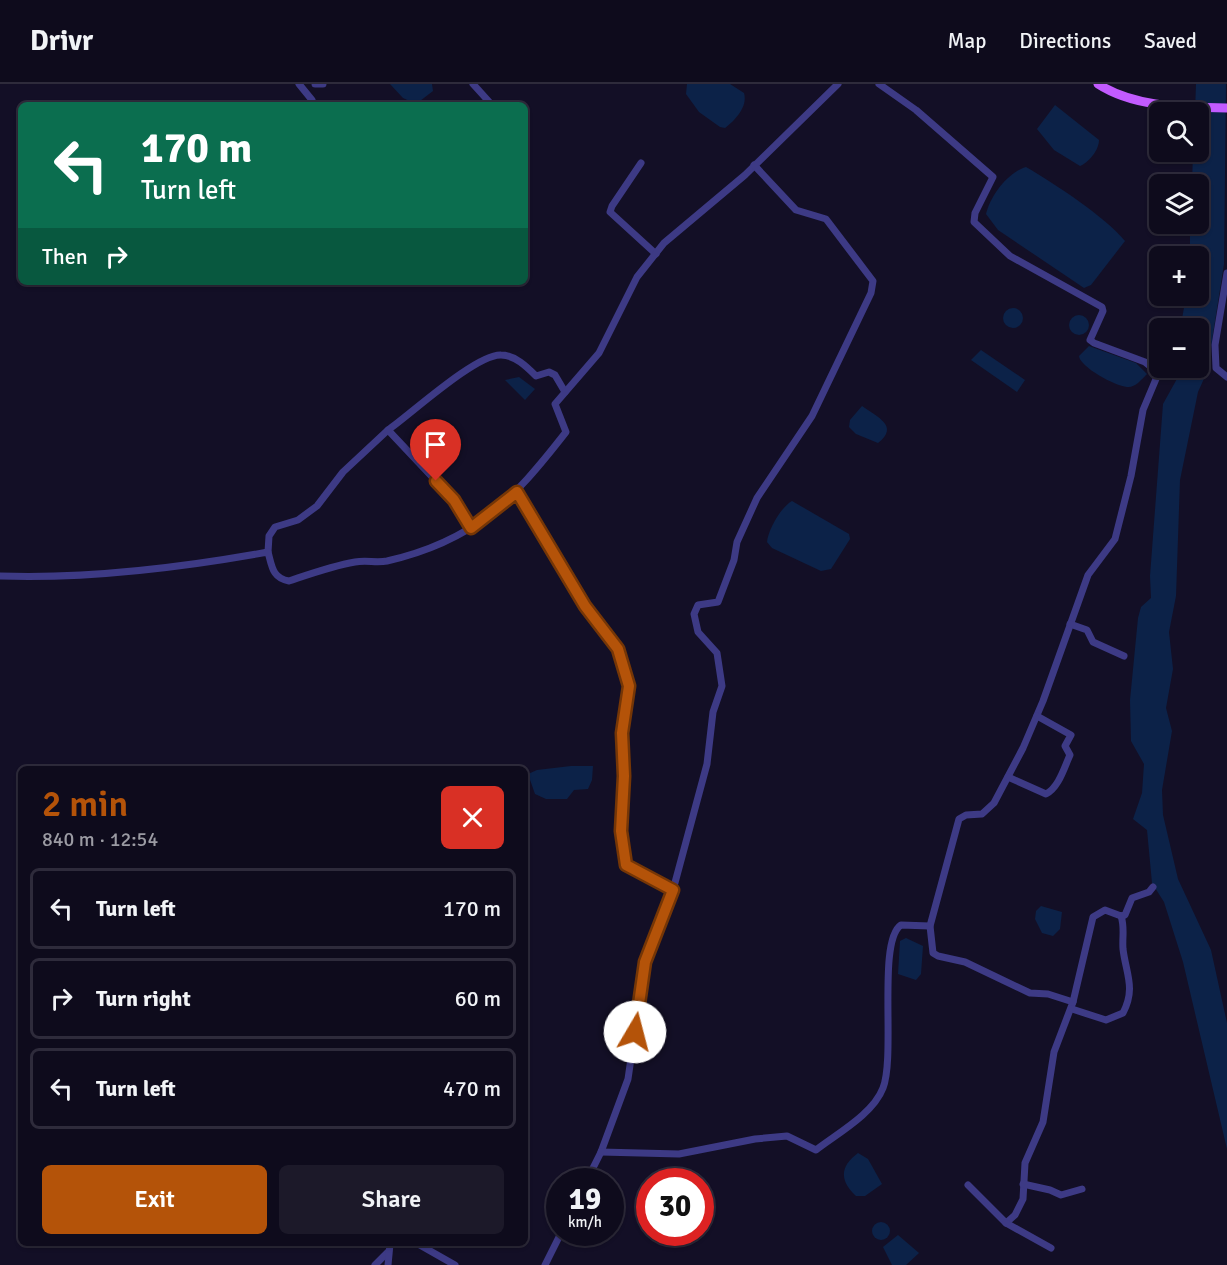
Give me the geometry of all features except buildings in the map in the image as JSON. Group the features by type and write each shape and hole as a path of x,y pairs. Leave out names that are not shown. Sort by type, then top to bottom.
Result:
{"main road":[{"path":"1098,84 1124,96 1182,107 1227,108"}],"street":[{"path":"299,84 312,100"},
{"path":"315,84 323,84"},
{"path":"473,84 489,102"},
{"path":"565,392 555,375 549,372 536,376 519,360 501,354 491,357 458,377 388,430 343,472 317,506 298,520 275,527 269,536 268,552 274,574 279,579 289,581 357,561 384,562 417,553 451,540 471,528 517,492 566,432 555,405 599,353 637,277 664,243 754,165 838,84"},
{"path":"879,84 916,110 993,177 975,213 974,222 1010,256 1102,307 1103,311 1090,340 1145,362 1156,370 1156,379 1143,410 1119,529 1110,547 1095,563 1088,575 1037,716 1008,777 994,802 982,814 966,815 959,819 930,926 933,952 938,956 965,962 1030,993 1048,994 1072,1005 1106,1020 1123,1013 1130,999 1129,971 1123,946 1125,927 1121,916 1105,910 1093,917 1072,1005 1054,1052 1047,1108 1025,1163 1023,1199 1015,1215 1006,1223"},
{"path":"641,163 610,212 656,254"},
{"path":"593,1168 628,1079 645,962 673,890 707,764 713,712 722,686 717,653 698,632 694,614 698,605 718,602 734,560 737,542 757,498 790,453 812,416 871,293 873,281 826,219 796,210 754,165"},
{"path":"1227,273 1215,345 1216,368 1227,377"},
{"path":"388,430 454,500 471,528"},
{"path":"517,492 585,606 618,649 629,686 622,733 624,776 621,831 626,865 673,890"},
{"path":"0,576 45,578 125,571 208,562 268,552"},
{"path":"1070,624 1087,630 1093,642 1124,656"},
{"path":"1008,777 1046,794 1055,786 1062,774 1070,754 1065,746 1071,735 1037,716"},
{"path":"1121,916 1125,915 1132,898 1149,892 1153,887"},
{"path":"601,1152 679,1154 755,1139 787,1136 816,1150 874,1103 884,1087 889,1054 890,1010 886,984 895,933 901,925 930,926"},
{"path":"1023,1184 1050,1190 1061,1196 1082,1189"},
{"path":"968,1185 1006,1223 1051,1248"},
{"path":"388,1265 390,1246"},
{"path":"422,1246 455,1265"},
{"path":"545,1265 554,1246"},
{"path":"375,1265 388,1252"}],"water":[{"path":"390,84 432,84 433,91 419,102 403,98"},
{"path":"687,84 730,84 744,93 744,103 729,125 725,128 720,127 699,112 686,94"},
{"path":"1196,84 1226,84 1224,264 1209,359 1209,318 1182,318 1184,306 1209,306 1209,246 1190,246 1190,234 1209,234 1209,174 1192,174 1193,162 1209,162 1209,102 1195,102"},
{"path":"1055,105 1099,140 1093,155 1080,166 1054,150 1037,129"},
{"path":"1026,167 1092,211 1125,241 1091,285 1084,288 998,230 986,214 991,200 1006,179"},
{"path":"1013,308 1020,311 1023,318 1020,325 1013,328 1006,325 1003,318 1006,311"},
{"path":"1079,315 1086,318 1089,325 1086,332 1079,335 1072,332 1069,325 1072,318"},
{"path":"1089,346 1136,363 1147,374 1130,387 1107,380 1091,370 1081,360 1079,356"},
{"path":"981,350 1025,380 1017,392 971,360"},
{"path":"519,377 535,389 525,400 505,380"},
{"path":"1177,378 1204,378 1198,392 1180,480 1176,596 1169,632 1173,669 1166,708 1172,731 1162,790 1163,815 1178,879 1211,950 1227,1023 1227,1149 1183,962 1164,902 1152,883 1147,830 1133,819 1142,793 1144,764 1131,741 1130,700 1138,618 1141,607 1151,598 1150,576 1163,404"},
{"path":"862,406 884,422 887,427 887,432 878,443 856,434 849,427 850,420"},
{"path":"792,501 849,534 850,539 831,569 821,571 772,548 767,542 776,519"},
{"path":"593,766 592,780 588,789 574,790 567,799 546,799 535,794 528,774 537,770"},
{"path":"1041,906 1062,912 1060,929 1053,936 1042,933 1035,919 1036,911"},
{"path":"906,938 923,946 921,974 916,980 898,974 900,941"},
{"path":"858,1153 868,1159 882,1184 865,1196 856,1196 847,1185 844,1174 847,1164"},
{"path":"877,1222 885,1222 890,1227 888,1238 877,1240 872,1235 872,1227"},
{"path":"898,1235 919,1253 906,1265 892,1265 883,1247"}],"route":[{"path":"436,481 454,500 471,528 488,518 517,492 545,543 585,606 618,649 629,686 622,733 624,776 621,831 626,865 673,890 645,962 635,1032"}]}
